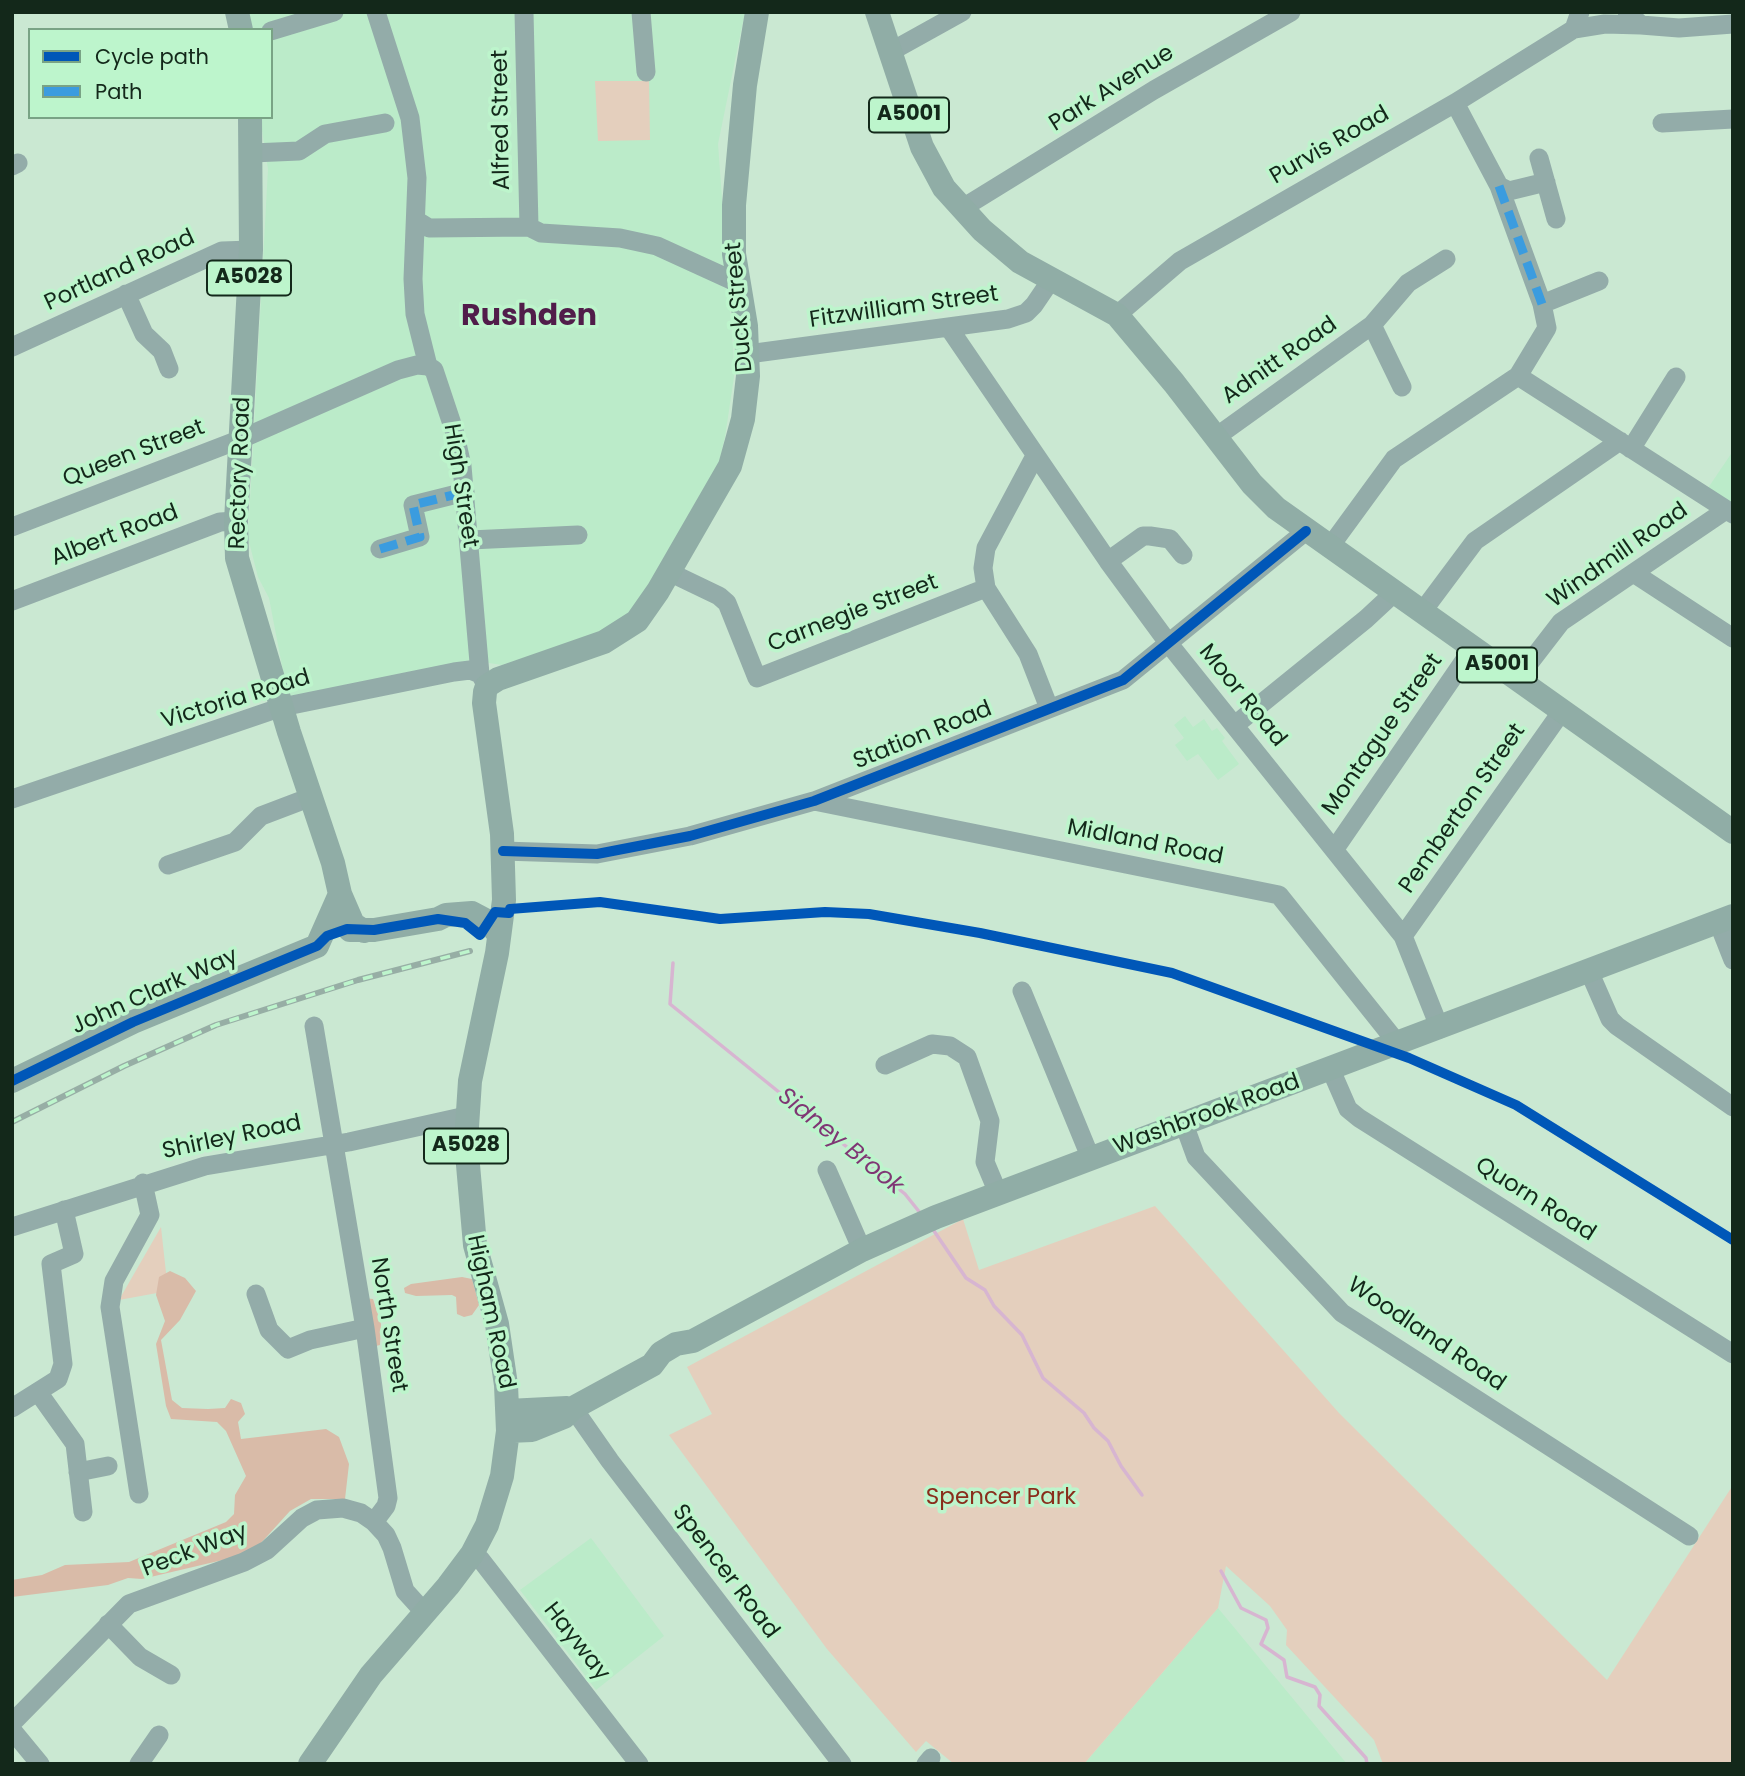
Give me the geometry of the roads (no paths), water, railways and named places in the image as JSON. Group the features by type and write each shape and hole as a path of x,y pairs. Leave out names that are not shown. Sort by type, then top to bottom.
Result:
{"main road":[{"name":"Duck Street","path":"484,680 506,676 617,636 646,610 730,466 746,402 748,354 733,233 736,173 757,12"},
{"name":"A5001","path":"877,12 922,148 944,188 961,209 1000,247 1051,280 1117,315 1262,496 1329,548 1733,832"},
{"name":"Rectory Road","path":"250,119 251,250 236,521 241,574 340,894 353,924 364,931"},
{"name":"High Street","path":"484,680 484,703 503,850 504,900 491,968"},
{"path":"473,919 494,901 502,885"},
{"path":"340,894 317,946 336,945 364,931 462,913 499,935"},
{"path":"473,919 483,940 491,968"},
{"name":"Washbrook Road","path":"508,1421 573,1408 652,1365 661,1353 673,1346 693,1341 862,1250 928,1221 1726,919"},
{"name":"John Clark Way","path":"12,1081 132,1022 317,946"},
{"name":"Higham Road","path":"310,1764 371,1675 472,1553 496,1501 508,1421 497,1324 471,1220 466,1116 491,968"}],"street":[{"path":"273,30 334,12"},
{"name":"High Street","path":"376,12 410,118 417,178 413,279 415,314 428,366 434,370 454,430 465,492 484,680"},
{"name":"Alfred Street","path":"524,12 530,227"},
{"path":"640,12 646,72"},
{"path":"890,52 962,12"},
{"name":"Park Avenue","path":"961,209 1154,90 1291,12"},
{"name":"Purvis Road","path":"1117,315 1180,261 1455,103 1577,21 1605,24 1634,19 1679,28 1733,24"},
{"path":"1329,548 1394,459 1518,376 1547,328 1542,304 1499,186 1455,103"},
{"path":"1662,123 1733,119"},
{"path":"251,153 299,151 325,134 385,123"},
{"path":"1539,158 1556,219"},
{"path":"1499,186 1510,191 1546,182"},
{"path":"416,220 421,225 440,229 530,227 541,233 620,237 657,246 738,283"},
{"name":"Portland Road","path":"12,347 222,251 251,250"},
{"name":"Adnitt Road","path":"1216,437 1372,325 1408,284 1446,259"},
{"name":"Fitzwilliam Street","path":"748,354 949,328 1026,313 1044,293 1051,280"},
{"path":"1542,304 1600,281"},
{"path":"127,295 144,334 162,351 169,369"},
{"name":"Adnitt Road","path":"1372,325 1402,387"},
{"name":"Moor Road","path":"949,328 1108,561 1169,644 1403,936 1440,1029"},
{"name":"Queen Street","path":"12,527 241,439 398,370 417,365 428,366"},
{"path":"1518,376 1729,512"},
{"path":"1422,612 1475,541 1625,445 1676,377"},
{"path":"1035,456 986,548 983,568 986,588 1028,654 1048,708"},
{"path":"380,548 420,537 413,505 465,492"},
{"name":"Windmill Road","path":"1517,679 1562,622 1729,512"},
{"name":"Albert Road","path":"12,601 220,522 236,521"},
{"name":"Station Road","path":"503,850 608,852 690,836 814,801 1123,680 1306,531"},
{"path":"470,540 578,535"},
{"path":"1108,561 1143,537 1150,536 1170,539 1183,555"},
{"name":"Carnegie Street","path":"669,572 719,596 727,603 757,678 986,588"},
{"path":"1635,574 1733,638"},
{"path":"1235,724 1366,620 1394,593"},
{"name":"Montague Street","path":"1334,850 1473,648"},
{"name":"Victoria Road","path":"12,799 282,707 454,672 470,670 484,680"},
{"name":"Pemberton Street","path":"1403,936 1562,711"},
{"path":"168,865 234,842 261,816 311,797"},
{"name":"Midland Road","path":"814,801 1279,895 1398,1044"},
{"path":"1726,919 1733,960"},
{"path":"1589,971 1610,1018 1617,1026 1733,1107"},
{"path":"1023,991 1091,1159"},
{"name":"North Street","path":"314,1026 365,1328 387,1498 386,1506 374,1522"},
{"path":"885,1065 932,1044 950,1046 967,1057 990,1121 985,1162 998,1193"},
{"name":"Quorn Road","path":"1331,1070 1348,1109 1359,1118 1733,1354"},
{"name":"Shirley Road","path":"12,1227 143,1183 205,1166 466,1116"},
{"name":"Woodland Road","path":"1184,1124 1196,1157 1342,1313 1689,1536"},
{"path":"827,1170 862,1250"},
{"path":"139,1494 110,1307 114,1280 150,1215 143,1183"},
{"path":"12,1408 58,1379 63,1364 51,1264 74,1254 64,1210"},
{"path":"256,1294 269,1331 288,1349 310,1340 365,1328"},
{"path":"38,1392 75,1444 83,1512"},
{"name":"Spencer Road","path":"573,1408 610,1461 842,1764"},
{"path":"78,1472 108,1466"},
{"name":"Peck Way","path":"12,1723 120,1611 142,1597 244,1562 267,1550 302,1518 317,1510 343,1508 361,1513 374,1522"},
{"path":"374,1522 389,1541 405,1591 425,1613"},
{"name":"Hayway","path":"472,1553 481,1560 639,1764"},
{"path":"108,1623 140,1657 171,1675"},
{"path":"12,1730 47,1762"},
{"path":"139,1764 159,1735"}],"waterway":[{"name":"Sidney Brook","path":"673,963 670,1004 905,1194 921,1214"},
{"name":"Sidney Brook","path":"932,1228 966,1278 985,1290 994,1306 1022,1335 1043,1378 1084,1413 1094,1428 1108,1441 1121,1466 1142,1495"},
{"name":"Sidney Brook","path":"1221,1571 1241,1608 1266,1620 1268,1628 1261,1644 1284,1660 1287,1677 1315,1687 1320,1695 1319,1706 1366,1758 1367,1764"}],"railway":[{"path":"12,1122 124,1066 216,1025 358,980 470,951"}],"district":[{"name":"Rushden","path":"529,317"}],"park label":[{"name":"Spencer Park","path":"1001,1498"}]}
